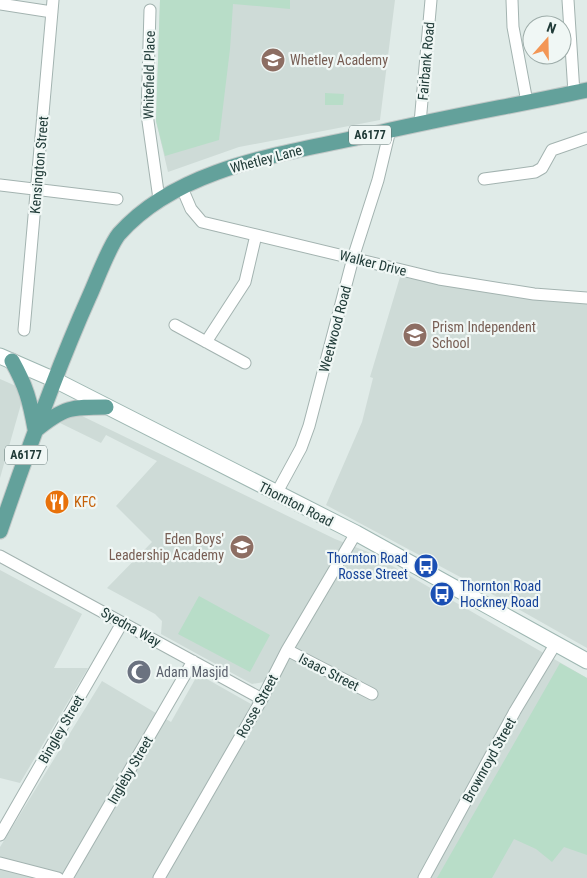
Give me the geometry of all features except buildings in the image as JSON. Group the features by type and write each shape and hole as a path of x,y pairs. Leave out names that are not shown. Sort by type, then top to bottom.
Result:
{"main road":[{"name":"Whetley Lane","path":"55,380 77,324 118,236 139,214 159,199 216,173 283,152 581,91"},
{"name":"Thornton Road","path":"6,358 55,380 356,534 587,661"},
{"path":"6,358 23,381 35,430 54,415 65,410 80,407 106,407"},
{"name":"A6177","path":"0,531 35,430 55,380"}],"street":[{"name":"Fairbank Road","path":"420,123 431,0"},
{"path":"512,0 513,27 527,102"},
{"path":"568,0 581,91"},
{"path":"0,4 53,6"},
{"name":"Kensington Street","path":"24,330 53,6"},
{"name":"Whitefield Place","path":"150,10 147,114 159,199"},
{"name":"Weetwood Road","path":"276,494 301,448 309,426 353,258 378,180 390,130"},
{"path":"484,179 535,172 542,168 552,150 587,138"},
{"path":"0,185 117,199"},
{"name":"Walker Drive","path":"182,188 191,210 202,222 439,279 534,294 587,298"},
{"path":"206,342 245,282 256,235"},
{"path":"175,325 245,363"},
{"name":"Rosse Street","path":"159,878 262,699 287,650 356,534"},
{"name":"Syedna Way","path":"0,556 262,699"},
{"name":"Bingley Street","path":"0,835 122,623"},
{"name":"Brownroyd Street","path":"424,878 515,711 556,643"},
{"name":"Isaac Street","path":"287,650 372,694"},
{"name":"Ingleby Street","path":"67,878 193,661"},
{"path":"0,863 58,878"}],"shaded area":[{"name":"Whetley Academy","path":"160,0 395,0 380,120 239,147 168,172 156,121"},
{"path":"400,277 587,303 587,648 490,593 326,505 362,422 373,378 370,377"},
{"path":"0,379 25,390 0,478"},
{"path":"73,415 82,416 335,539 368,552 587,678 587,878 0,878 0,847 102,681 171,722 198,674 251,704 264,682 252,684 161,634 162,621 155,614 107,588 152,542 116,506 157,461 106,435 101,443 60,423 65,418"},
{"path":"0,570 82,614 54,668 88,668 20,783 0,778"}],"green space":[{"path":"160,0 290,0 290,9 233,4 230,49 219,140 165,156 156,121"},
{"path":"325,93 344,94 343,105 325,105"},
{"path":"199,596 270,635 250,672 178,634"},
{"path":"560,663 587,678 587,855 564,847 552,862 536,849 514,839 492,878 437,878"}],"place":[{"name":"Whetley Academy","path":"273,60"},
{"name":"Prism Independent School","path":"415,335"},
{"name":"KFC","path":"57,502"},
{"name":"Eden Boys' Leadership Academy","path":"242,547"},
{"name":"Thornton Road Rosse Street","path":"426,566"},
{"name":"Thornton Road Hockney Road","path":"442,594"},
{"name":"Adam Masjid","path":"139,672"}]}
